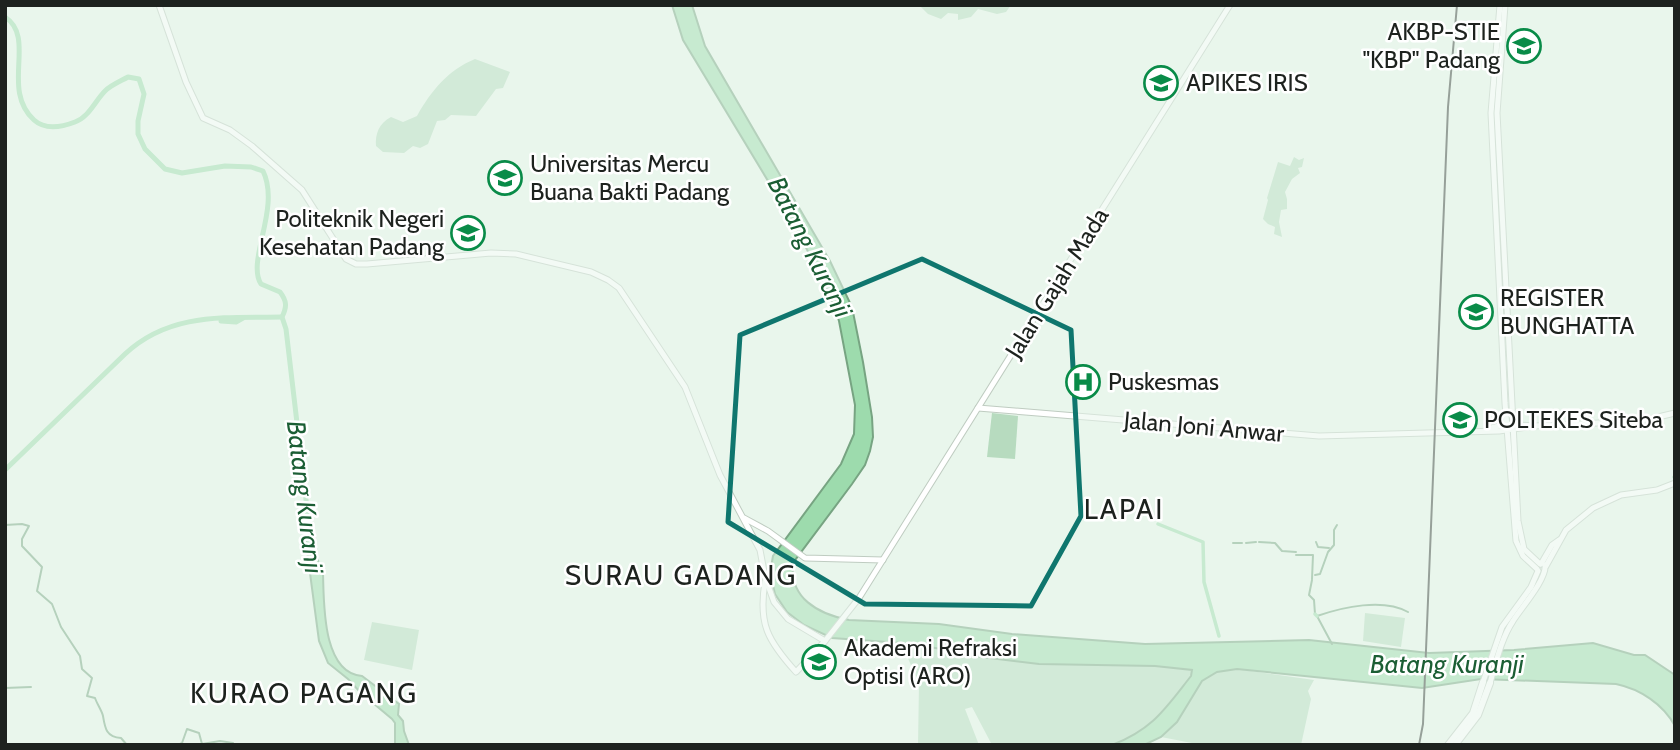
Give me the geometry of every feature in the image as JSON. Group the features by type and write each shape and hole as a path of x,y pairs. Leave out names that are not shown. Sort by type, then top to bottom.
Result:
{"highway":[{"path":"1448,745 1473,713 1487,683"},
{"path":"1455,745 1478,715 1487,683"}],"main road":[{"path":"159,5 186,82 203,118 230,130 300,187 342,255 351,262 381,263 491,253 516,254 591,272 604,277 619,288 685,387 710,451 762,553 766,590 788,619 826,640"},
{"name":"Jalan Gajah Mada","path":"766,590 763,623 769,636 796,672 847,614 883,560 1230,5"},
{"path":"1503,5 1496,113 1503,334 1519,526 1524,549 1541,568"},
{"path":"1500,232 1511,427"},
{"name":"Jalan Joni Anwar","path":"978,408 1319,436 1641,421 1675,413"},
{"path":"1487,683 1499,645 1532,595 1541,568 1573,522 1607,500 1621,495 1657,490 1675,483"},
{"path":"742,517 800,555 813,559 883,560"}],"highlighted area":[{"path":"922,259 1071,330 1081,516 1031,606 865,604 728,522 740,335"}],"shaded area":[{"path":"919,5 1011,5 1006,12 997,14 978,9 971,17 958,20 958,14 948,13 941,19 928,14"},
{"path":"475,59 510,72 503,88 496,89 476,116 451,115 445,120 437,121 428,144 420,148 413,146 404,153 383,152 376,146 377,133 383,122 391,117 403,122 417,116 441,82"},
{"path":"1294,157 1299,160 1304,158 1302,167 1298,168 1300,173 1292,179 1285,192 1287,209 1281,210 1279,222 1282,237 1274,234 1275,227 1263,219 1278,162 1290,166"},
{"path":"992,413 1018,416 1015,459 987,457"},
{"path":"1365,613 1405,618 1401,647 1363,641"},
{"path":"372,622 419,630 412,670 364,660"},
{"path":"901,643 1039,664 1155,666 1192,670 1191,676 1159,715 1136,735 1112,745 992,745 972,707 965,709 979,745 918,745 919,683"},
{"path":"1237,669 1314,680 1308,691 1311,699 1301,745 1202,745 1161,737 1177,722 1201,681 1217,672"}],"water":[{"path":"672,5 692,5 705,46 830,261 852,307 872,417 873,437 865,465 793,563 796,586 801,595 817,609 849,620 939,624 1012,634 1145,644 1309,640 1429,653 1514,650 1593,643 1634,655 1645,655 1675,675 1675,726 1664,711 1650,699 1616,684 1481,679 1422,688 1237,669 1217,672 1202,681 1177,722 1161,737 1144,745 1112,745 1138,732 1157,717 1191,676 1192,670 1155,666 1039,664 957,654 901,643 832,638 804,625 787,612 775,594 770,573 773,556 841,464 854,434 855,405 839,321 828,291 794,224 683,40"},
{"path":"304,528 313,529 319,566 323,574 325,618 332,650 339,663 349,672 362,676 399,704 398,715 403,721 409,745 395,745 395,723 392,719 328,663 319,641"}],"waterway":[{"name":"Batang Kuranji","path":"5,17 14,26 18,38 18,79 24,108 38,123 54,127 75,122 84,116 110,87 128,77 139,79 144,94 138,134 145,149 165,169 182,173 225,166 251,167 263,171 268,201 258,274 261,284 280,292 285,301 282,317 286,329 310,534"},
{"path":"5,470 142,340 179,324 199,320 282,317"},
{"path":"221,321 236,322 243,318"},
{"path":"1158,524 1203,542 1204,582 1219,636"},
{"path":"5,525 29,526 22,539 22,546 42,567 37,591 52,604 61,627 80,656 82,669 92,678 87,696 95,698 107,731 112,736 121,738 127,745"},
{"path":"1315,575 1320,574 1328,552 1334,545 1334,530 1337,525"},
{"path":"1246,543 1256,542"},
{"path":"1259,542 1275,543 1282,551 1296,552"},
{"path":"1316,542 1318,547 1329,548"},
{"path":"1233,543 1242,543"},
{"path":"1296,555 1313,555 1312,579"},
{"path":"1312,580 1309,595 1314,600 1315,614"},
{"path":"1332,644 1317,616 1363,605 1387,605 1408,612"},
{"path":"5,688 31,687"},
{"path":"178,745 182,743 187,729 199,733 202,744 220,741 233,743"}],"railway":[{"path":"1419,745 1423,724 1448,107 1457,5"}],"place":[{"name":"AKBP-STIE \"KBP\" Padang","path":"1524,46"},
{"name":"APIKES IRIS","path":"1161,83"},
{"name":"Universitas Mercu Buana Bakti Padang","path":"505,178"},
{"name":"Politeknik Negeri Kesehatan Padang","path":"468,233"},
{"name":"REGISTER BUNGHATTA","path":"1476,312"},
{"name":"Puskesmas","path":"1083,382"},
{"name":"POLTEKES Siteba","path":"1460,420"},
{"name":"Akademi Refraksi Optisi (ARO)","path":"819,662"}],"district":[{"name":"LAPAI","path":"1124,509"},
{"name":"SURAU GADANG","path":"681,575"},
{"name":"KURAO PAGANG","path":"304,693"}]}
